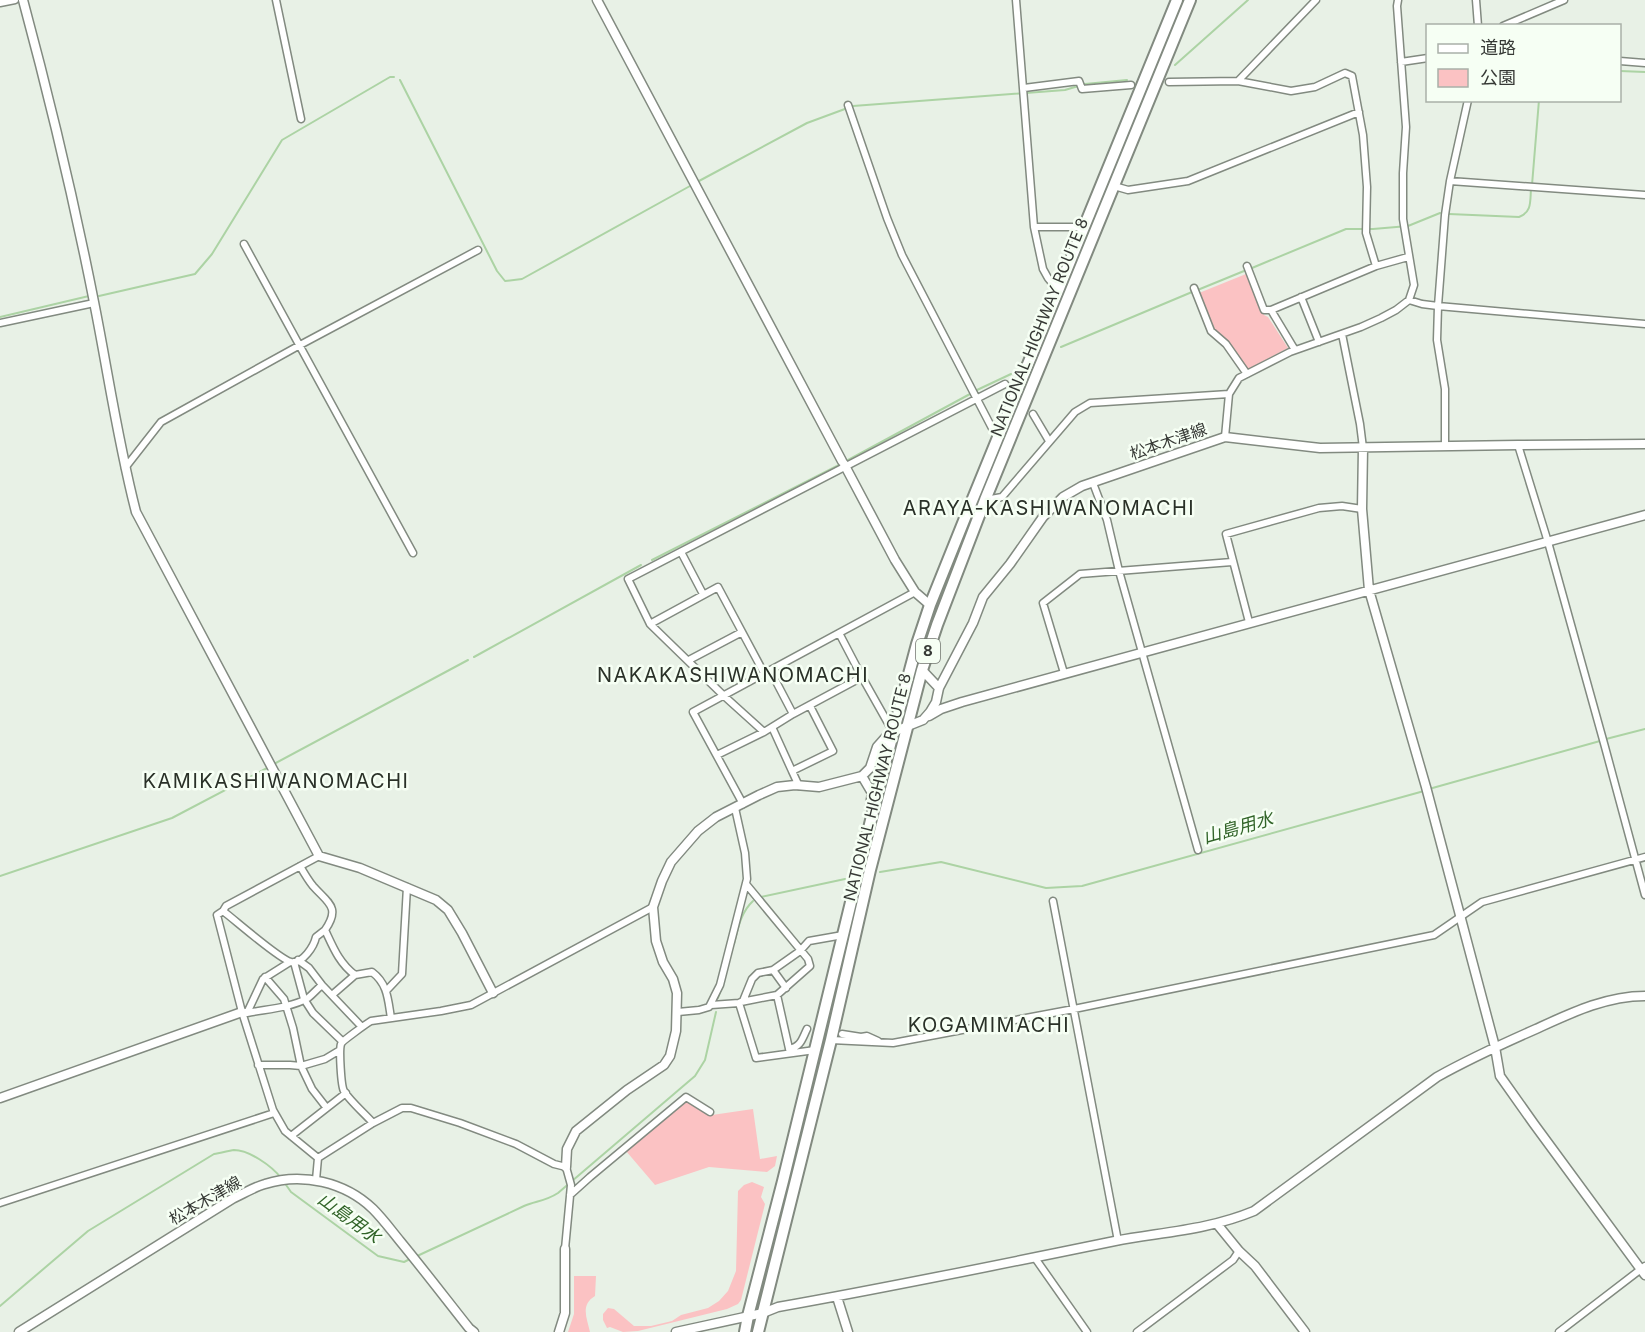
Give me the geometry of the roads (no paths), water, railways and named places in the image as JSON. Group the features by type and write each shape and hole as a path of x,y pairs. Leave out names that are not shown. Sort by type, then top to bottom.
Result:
{"highway":[{"name":"NATIONAL HIGHWAY ROUTE 8","path":"745,1332 893,732 917,644 930,605 1177,0"},
{"name":"NATIONAL HIGHWAY ROUTE 8","path":"758,1332 831,1040 870,870 922,670 985,500 1190,0"}],"street":[{"path":"0,3 15,0"},
{"path":"23,0 77,220 125,468 136,512 320,856"},
{"path":"276,0 302,118"},
{"path":"597,0 895,560 915,592 930,605"},
{"path":"1016,0 1034,227 1043,269 1058,290"},
{"path":"1238,81 1316,0"},
{"path":"1225,437 1229,394 1239,378 1295,350 1381,318 1409,300 1414,285 1403,219 1406,127 1398,0"},
{"path":"1476,0 1478,24"},
{"path":"1508,24 1564,0"},
{"path":"1401,62 1426,58"},
{"path":"1621,61 1645,63"},
{"path":"1169,81 1238,81 1291,91 1315,87 1346,72 1352,76 1363,135 1367,187 1366,233 1376,266"},
{"path":"1024,91 1079,81 1082,89 1131,85"},
{"path":"1445,446 1445,389 1437,340 1438,306 1445,215 1468,102"},
{"path":"849,108 902,255 993,430 1000,432"},
{"path":"1114,186 1128,190 1188,181 1359,112"},
{"path":"1450,181 1645,195"},
{"path":"1034,227 1084,227"},
{"path":"244,244 413,553"},
{"path":"125,468 161,422 478,250"},
{"path":"1247,266 1264,310 1270,310 1376,266 1408,257"},
{"path":"1194,288 1210,332 1226,344 1247,374"},
{"path":"1301,297 1319,342"},
{"path":"1409,300 1438,306 1645,324"},
{"path":"0,323 94,303"},
{"path":"1270,310 1295,350"},
{"path":"1342,334 1363,448 1362,509 1369,590 1461,916 1495,1047 1500,1076 1644,1270 1559,1332"},
{"path":"764,732 650,624 628,579 844,464 1005,384"},
{"path":"985,500 1002,497 1075,412 1090,403 1229,394"},
{"path":"1033,414 1049,441"},
{"name":"松本木津線","path":"923,720 936,702 939,688 973,623 983,597 1010,564 1042,517 1063,497 1082,486 1225,437 1320,448 1645,444"},
{"path":"1518,445 1548,542 1645,895"},
{"path":"1093,483 1107,520 1119,571 1198,850"},
{"path":"1249,622 1226,534 1319,508 1342,506 1362,509"},
{"path":"559,1332 565,1313 565,1249 570,1196 570,1182 566,1167 567,1149 576,1131 627,1090 664,1065 670,1056 676,1031 677,993 656,941 653,907 662,881 672,862 698,831 716,817 777,787 819,787 862,776 870,768 877,747 885,738 893,732 923,720 940,709 1249,622 1645,515"},
{"path":"681,552 703,594"},
{"path":"1064,674 1043,603 1080,574 1232,562"},
{"path":"650,624 718,587 742,632 793,714"},
{"path":"711,1005 720,984 746,884 746,853 739,806 717,755 693,712 915,592"},
{"path":"689,660 742,632"},
{"path":"838,633 893,732"},
{"path":"922,670 939,688"},
{"path":"717,755 772,728 793,714 862,677"},
{"path":"792,771 833,751 810,706"},
{"path":"772,728 800,786"},
{"path":"861,860 861,841 872,793 862,776"},
{"path":"318,1158 285,1131 274,1113 258,1065 217,915 226,906 320,856 360,868 436,900 448,910 493,993"},
{"path":"831,1040 892,1043 1074,1009 1434,935 1482,902 1645,857"},
{"path":"245,1013 265,977 306,955 318,935 332,920 333,910 329,901 309,881 300,866"},
{"path":"678,1012 699,1011 711,1005 740,1003 777,995 810,966 808,959 746,884"},
{"path":"387,990 402,974 407,887"},
{"path":"1053,901 1118,1241"},
{"path":"373,1123 346,1093 341,1083 342,1041 356,1033 361,1026 370,1021 471,1005 653,907"},
{"path":"223,911 274,951 309,968 361,1026"},
{"path":"325,930 338,957 355,975"},
{"path":"740,1003 752,979 758,973 772,970 800,951 809,941 843,935"},
{"path":"294,961 304,999 313,1013 342,1041"},
{"path":"772,970 786,988"},
{"path":"332,995 355,975 372,972 387,990 391,1018"},
{"path":"265,977 284,999 301,1066 312,1089 326,1107"},
{"path":"0,1098 245,1013 286,1006 309,997 322,985"},
{"path":"777,995 789,1051"},
{"path":"676,1332 778,1307 1217,1224 1254,1211 1437,1077 1495,1047 1595,1004 1626,997 1645,996"},
{"path":"740,1003 756,1058 789,1051 815,1050"},
{"path":"789,1051 796,1048 807,1029"},
{"path":"842,1034 867,1036 881,1043"},
{"path":"258,1065 301,1066 325,1059 340,1050"},
{"path":"291,1136 346,1093"},
{"path":"570,1196 686,1097 710,1112"},
{"path":"318,1158 373,1123 402,1108 411,1108 516,1144 555,1164 566,1167"},
{"path":"0,1203 274,1113"},
{"path":"316,1180 318,1158"},
{"name":"松本木津線","path":"19,1332 232,1199 266,1184 316,1180 338,1186 374,1210 474,1332"},
{"path":"1217,1224 1239,1251 1255,1266 1305,1332"},
{"path":"1137,1332 1233,1260 1239,1251"},
{"path":"1035,1258 1087,1332"},
{"path":"837,1297 848,1332"}],"waterway":[{"path":"1175,65 1248,0"},
{"path":"1621,71 1645,72"},
{"path":"99,296 195,274 212,254 282,140 390,77 394,77"},
{"path":"400,80 497,271 505,281 522,279 690,186"},
{"path":"699,181 807,123 853,106 1065,90 1085,84 1127,80"},
{"path":"1532,185 1539,102"},
{"path":"1449,214 1519,217 1528,209 1531,189"},
{"path":"1252,268 1346,229 1408,226 1440,213"},
{"path":"1200,289 1244,271"},
{"path":"1061,347 1192,292"},
{"path":"0,317 89,296"},
{"path":"977,390 1011,374"},
{"path":"652,560 837,466 970,394"},
{"path":"474,657 641,565"},
{"path":"274,764 468,660"},
{"name":"山島用水","path":"1606,739 1645,729"},
{"name":"山島用水","path":"1429,789 1600,741"},
{"path":"0,876 172,818 269,767"},
{"name":"山島用水","path":"880,872 941,862 1046,888 1082,886 1424,791"},
{"name":"山島用水","path":"761,897 845,879"},
{"name":"山島用水","path":"734,944 743,915 753,901"},
{"name":"山島用水","path":"718,998 721,989"},
{"name":"山島用水","path":"415,1257 524,1206 558,1193 695,1076 705,1060 716,1012"},
{"name":"山島用水","path":"0,1306 88,1231 214,1154 234,1150 246,1153 266,1164 281,1178"},
{"name":"山島用水","path":"284,1182 291,1192 378,1256 404,1262 410,1259"}],"district":[{"name":"ARAYA-KASHIWANOMACHI","path":"1049,508"},
{"name":"NAKAKASHIWANOMACHI","path":"733,675"},
{"name":"KAMIKASHIWANOMACHI","path":"276,781"},
{"name":"KOGAMIMACHI","path":"989,1025"}]}
